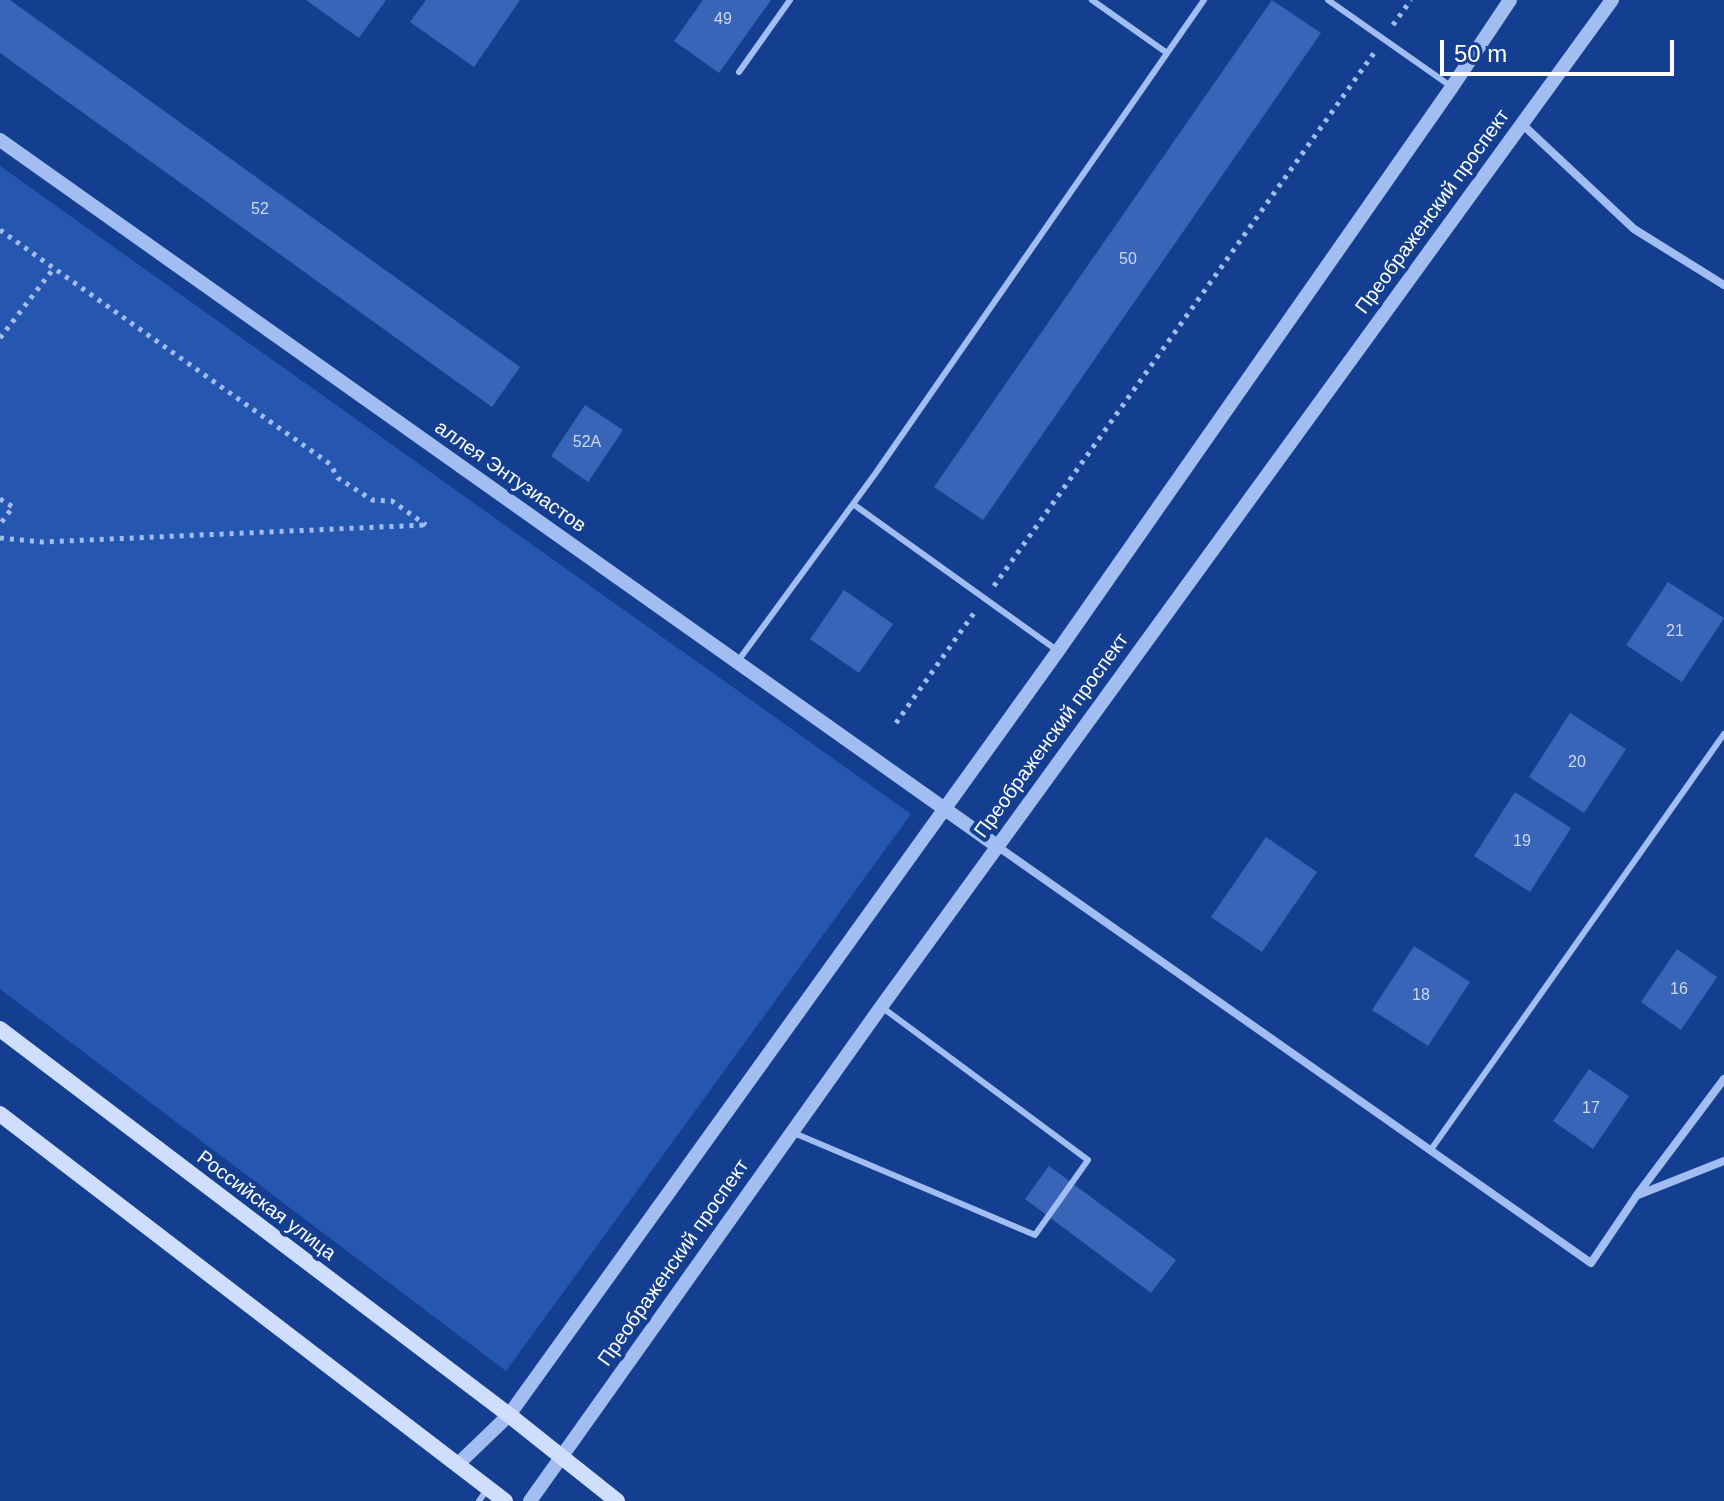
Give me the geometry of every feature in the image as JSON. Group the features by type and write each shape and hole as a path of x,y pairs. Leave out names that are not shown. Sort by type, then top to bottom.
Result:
{"main road":[{"name":"Российская улица","path":"0,1029 509,1415 617,1501"},
{"path":"0,1114 458,1464 483,1494 505,1501"}],"street":[{"path":"458,1464 509,1415 945,809 1510,0"},
{"name":"Преображенский проспект","path":"530,1501 791,1131 1612,0"},
{"path":"1522,124 1634,229 1724,285"},
{"name":"аллея Энтузиастов","path":"0,140 997,846"},
{"path":"997,846 1591,1263 1637,1195 1724,1079"},
{"path":"1637,1195 1724,1161"}],"lane":[{"path":"739,72 790,0"},
{"path":"1092,0 1167,53"},
{"path":"738,662 853,504 1204,0"},
{"path":"1328,0 1452,87"},
{"path":"853,504 1058,651"},
{"path":"1430,1151 1724,734"},
{"path":"791,1131 1035,1235 1088,1160 881,1007"}],"path":[{"path":"896,723 1411,0"},
{"path":"0,230 330,464 338,478 372,500 392,501 426,525 43,542 0,538"},
{"path":"0,338 54,268"},
{"path":"0,499 13,507 0,524"}],"shaded area":[{"path":"0,166 911,814 506,1371 0,989"}],"building":[{"path":"0,0 10,0 520,367 492,407 0,53"},
{"path":"306,0 386,0 359,38"},
{"path":"426,0 520,0 474,67 410,22"},
{"path":"703,0 771,0 719,73 674,41"},
{"path":"1272,0 1321,33 983,520 934,487"},
{"path":"585,405 623,430 588,482 551,456"},
{"path":"1668,582 1724,618 1682,682 1626,645"},
{"path":"844,590 893,624 859,673 810,639"},
{"path":"1570,713 1626,749 1584,813 1529,777"},
{"path":"1515,792 1571,828 1530,892 1474,856"},
{"path":"1266,837 1317,872 1262,952 1211,917"},
{"path":"1414,946 1470,982 1428,1046 1372,1010"},
{"path":"1677,949 1717,977 1681,1030 1641,1002"},
{"path":"1589,1069 1629,1096 1593,1149 1553,1121"},
{"path":"1049,1166 1176,1260 1151,1293 1025,1199"}]}
